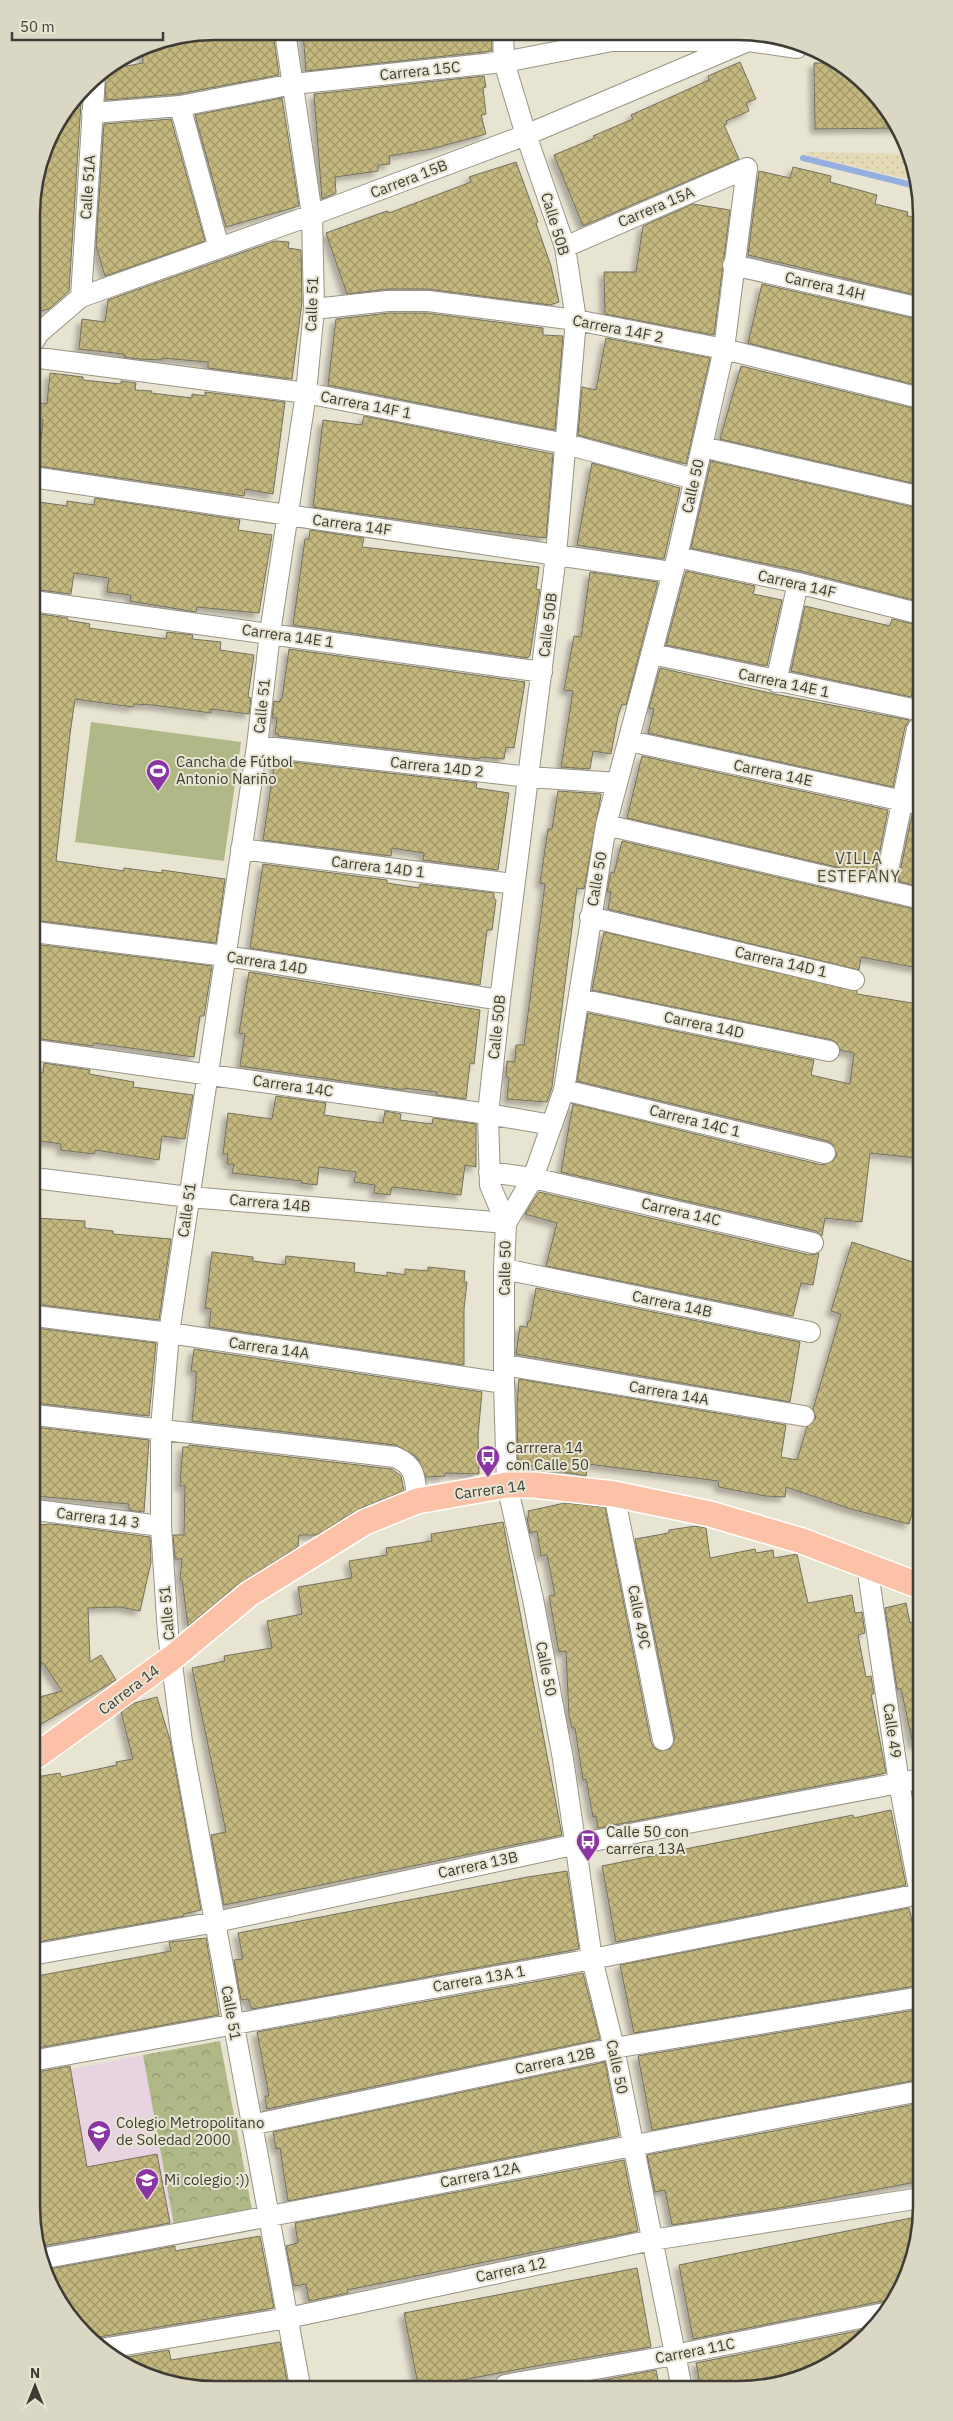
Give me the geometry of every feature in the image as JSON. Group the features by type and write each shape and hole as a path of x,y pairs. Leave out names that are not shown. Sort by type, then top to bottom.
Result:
{"main road":[{"name":"Carrera 14","path":"40,1753 172,1658 249,1594 365,1522 417,1501 507,1485 534,1485 614,1494 710,1514 802,1541 913,1583"}],"street":[{"name":"Calle 51","path":"286,40 312,215 314,309 306,393 286,516 257,746 169,1333 162,1428 161,1526 172,1658 182,1742 299,2381"},
{"name":"Calle 50B","path":"503,40 504,62 526,135 565,247 576,320 556,555 514,884 488,1114 490,1185 506,1223"},
{"name":"Carrera 15C","path":"90,95 180,106 293,84 504,62 599,40"},
{"name":"Carrera 15C","path":"714,40 748,41"},
{"path":"748,41 784,46"},
{"name":"Carrera 15B","path":"40,332 80,298 312,215 526,135 748,41"},
{"name":"Calle 51A","path":"80,298 90,95"},
{"path":"180,106 219,248"},
{"name":"Carrera 15A","path":"565,247 747,168"},
{"name":"Calle 50","path":"679,2381 614,2048 592,1959 577,1844 533,1599 507,1485 504,1269 506,1223 533,1178 564,1090 606,824 652,654 724,349 747,168"},
{"name":"Carrera 14H","path":"734,265 913,306"},
{"name":"Carrera 14F 2","path":"314,309 388,301 428,302 576,320 724,349 913,396"},
{"name":"Carrera 14F 1","path":"40,358 306,393 566,444 694,479"},
{"path":"702,446 913,495"},
{"name":"Carrera 14F","path":"40,478 556,555 674,565 798,583 913,612"},
{"path":"776,682 798,583"},
{"name":"Carrera 14E 1","path":"40,602 542,672"},
{"name":"Carrera 14E 1","path":"652,654 776,682 913,709"},
{"name":"Carrera 14E","path":"629,741 910,803"},
{"name":"Carrera 14D 2","path":"257,746 529,777 617,783"},
{"path":"884,890 910,803 913,771"},
{"path":"606,824 913,897"},
{"name":"Carrera 14D 1","path":"241,849 514,884"},
{"name":"Carrera 14D 1","path":"590,916 854,980"},
{"name":"Carrera 14D","path":"40,933 226,956 500,1000"},
{"name":"Carrera 14D","path":"579,1000 829,1051"},
{"name":"Carrera 14C","path":"40,1051 488,1114 552,1125"},
{"name":"Carrera 14C 1","path":"564,1090 825,1153"},
{"name":"Carrera 14C","path":"489,1172 533,1178 814,1242"},
{"name":"Carrera 14B","path":"40,1179 189,1197 506,1223"},
{"name":"Carrera 14B","path":"504,1269 810,1332"},
{"name":"Carrera 14A","path":"40,1317 504,1374 804,1416"},
{"path":"40,1416 162,1428 400,1459 412,1468 417,1501"},
{"name":"Calle 49C","path":"614,1494 664,1740"},
{"name":"Carrera 14 3","path":"40,1511 161,1526"},
{"name":"Calle 49","path":"866,1566 899,1783 913,1857"},
{"name":"Carrera 13B","path":"40,1953 216,1922 577,1844 913,1780"},
{"name":"Carrera 13A 1","path":"40,2059 592,1959 913,1895"},
{"name":"Carrera 12B","path":"251,2125 614,2048 913,1998"},
{"name":"Carrera 12A","path":"48,2258 269,2217 633,2144 913,2092"},
{"name":"Carrera 12","path":"112,2347 288,2318 652,2240 913,2199"},
{"name":"Carrera 11C","path":"528,2381 674,2355 876,2314"}],"shaded area":[{"name":"Colegio Metropolitano de Soledad 2000","path":"143,2055 175,2231 46,2252 41,2229 40,2206 40,2075"}],"green space":[{"name":"Cancha de Fútbol Antonio Nariño","path":"91,722 241,742 224,861 75,842"},
{"path":"220,2041 253,2215 175,2231 143,2055"}],"sand":[{"path":"805,152 902,154 909,179 809,156"}],"building":[{"path":"203,40 274,40 279,75 178,94 106,100 105,78 122,67 143,63 143,55 181,43"},
{"path":"304,40 491,40 492,51 306,71"},
{"path":"740,62 756,99 746,103 749,111 726,121 727,124 724,125 739,159 583,226 554,155 595,138 593,136 633,119 631,115 709,80 708,76"},
{"path":"814,63 826,63 845,76 877,108 891,128 815,129"},
{"path":"484,76 486,87 483,88 486,114 481,115 486,134 431,149 389,156 390,164 378,165 378,171 335,177 336,193 322,199 314,94"},
{"path":"282,98 299,206 226,227 195,115"},
{"path":"81,103 69,291 49,309 40,311 41,192 49,158 58,137 69,118"},
{"path":"171,119 205,241 105,276 96,246 104,124"},
{"path":"516,162 538,222 536,223 551,266 559,302 550,305 428,289 388,289 347,294 326,233 384,212 388,211 389,213 471,182 469,177"},
{"path":"793,167 831,176 830,182 877,195 875,204 908,212 907,216 913,217 913,294 748,255 759,171 790,178"},
{"path":"693,204 730,210 714,335 605,314 604,272 636,272 643,226"},
{"path":"275,241 289,242 288,248 301,250 302,302 292,379 208,368 208,362 162,358 162,360 139,359 124,357 124,354 79,349 82,319 105,322 108,300"},
{"path":"762,284 913,318 913,384 748,343"},
{"path":"389,313 427,313 543,328 543,335 563,336 555,430 328,385 336,319"},
{"path":"606,338 710,358 686,464 578,435 582,387 596,390"},
{"path":"741,366 913,408 913,483 720,439"},
{"path":"50,373 83,377 83,380 121,384 121,381 136,383 135,390 152,391 151,393 192,398 192,394 205,396 205,392 285,402 273,494 245,489 244,496 40,466 43,420 40,420 40,412 41,403 47,404"},
{"path":"364,416 553,454 546,538 313,507 323,420 362,425"},
{"path":"711,461 913,507 913,600 801,571 691,548"},
{"path":"592,463 680,488 664,559 577,545"},
{"path":"95,498 240,520 238,530 272,535 259,613 197,607 196,612 130,601 131,595 107,592 109,578 74,573 71,594 40,590 40,502 67,506 67,501 94,505"},
{"path":"310,530 364,538 362,547 539,567 536,589 540,590 530,655 528,658 293,625 305,539 309,539"},
{"path":"686,571 755,586 753,594 782,600 767,666 666,645"},
{"path":"590,572 658,582 626,705 622,704 618,716 611,754 593,751 590,769 561,767 573,691 564,690 574,636 581,637"},
{"path":"805,606 890,626 892,619 913,624 913,689 911,697 791,671"},
{"path":"40,614 68,618 67,620 90,624 89,628 166,639 167,632 193,635 192,639 221,642 220,650 254,655 248,697 251,698 249,714 211,709 211,713 153,705 134,704 133,707 75,699 70,734 56,861 124,871 124,868 162,873 162,870 225,879 216,943 40,921"},
{"path":"289,649 525,682 514,748 506,747 504,759 480,757 480,759 278,736 279,734 275,734 277,718 272,718 274,701 280,702 280,699 282,699"},
{"path":"660,668 774,694 909,720 905,727 893,787 648,733 654,709 649,708"},
{"path":"642,756 888,810 875,876 627,818"},
{"path":"275,760 477,783 476,788 509,793 498,870 423,860 424,853 392,848 391,856 263,840"},
{"path":"558,791 601,794 584,889 577,888 552,1087 547,1102 507,1099 509,1077 506,1077 507,1061 515,1062 516,1045 524,1045 545,884 540,883 548,829 552,829"},
{"path":"912,815 913,815 913,885 898,881"},
{"path":"622,841 913,909 913,967 861,957 859,970 608,909 611,892 607,892 611,872 614,873"},
{"path":"263,864 387,880 387,883 419,888 420,884 494,893 494,899 496,900 492,930 487,930 480,985 250,948"},
{"path":"604,932 857,991 857,994 913,1003 913,1157 870,1153 862,1222 825,1218 822,1236 816,1231 561,1172 573,1104 822,1165 833,1161 837,1155 833,1145 828,1141 577,1081 588,1013 814,1060 811,1075 850,1084 854,1053 840,1050 837,1043 832,1040 592,990"},
{"path":"40,945 212,966 204,1016 200,1016 194,1057 94,1043 93,1046 40,1039"},
{"path":"249,972 480,1010 474,1064 470,1063 466,1099 436,1095 437,1092 404,1088 404,1090 240,1066 245,1034 239,1033"},
{"path":"44,1063 90,1070 89,1074 134,1082 133,1087 193,1095 185,1139 162,1136 159,1160 95,1150 94,1154 61,1150 61,1144 40,1141 40,1073 43,1073"},
{"path":"276,1096 326,1103 324,1115 344,1118 383,1123 385,1111 401,1114 400,1120 432,1124 433,1118 476,1124 476,1167 465,1165 461,1195 392,1187 390,1195 374,1193 375,1185 354,1182 356,1172 319,1167 317,1185 301,1183 302,1181 232,1173 234,1164 227,1164 228,1154 223,1154 228,1113 272,1119"},
{"path":"539,1192 810,1255 819,1253 813,1285 801,1283 793,1316 546,1266 557,1223 525,1214"},
{"path":"40,1218 85,1221 85,1228 113,1231 113,1234 171,1239 159,1320 40,1305"},
{"path":"852,1242 913,1262 913,1510 909,1524 851,1509 786,1487 785,1497 765,1496 719,1487 718,1481 588,1464 586,1476 549,1469 549,1467 518,1465 517,1405 519,1379 786,1425 781,1457 797,1460 807,1427 816,1418 813,1409 841,1314 831,1311"},
{"path":"212,1252 253,1257 253,1261 285,1265 286,1256 355,1263 354,1272 387,1276 387,1272 405,1275 405,1269 428,1271 428,1267 465,1271 464,1282 467,1282 464,1309 464,1365 209,1327 211,1309 205,1308"},
{"path":"536,1288 800,1342 790,1402 516,1354 520,1326 527,1327 528,1321 530,1321"},
{"path":"40,1328 156,1343 149,1416 40,1404"},
{"path":"194,1349 482,1392 478,1435 479,1474 445,1473 445,1476 426,1477 417,1457 396,1445 192,1421 196,1384 196,1371 191,1371"},
{"path":"40,1428 149,1440 144,1512 129,1510 129,1504 40,1496"},
{"path":"189,1445 392,1469 401,1476 404,1491 359,1509 317,1535 299,1535 298,1547 240,1583 188,1626 182,1580 180,1580 182,1559 175,1559 173,1535 184,1535 185,1486 180,1486 183,1447 189,1447"},
{"path":"565,1503 605,1507 651,1742 654,1748 660,1751 670,1749 675,1738 635,1539 669,1533 669,1530 696,1526 706,1528 710,1558 755,1549 756,1553 773,1550 774,1558 797,1554 808,1603 852,1595 855,1613 862,1612 865,1633 858,1635 866,1677 871,1676 874,1694 871,1694 886,1773 598,1828 596,1816 593,1817 586,1779 583,1780 575,1728 572,1728 569,1716 566,1651 559,1652 549,1596 555,1595 547,1555 541,1556 537,1531 530,1533 527,1518 529,1517 528,1511"},
{"path":"503,1522 562,1835 224,1905 211,1835 226,1832 192,1668 225,1661 224,1656 272,1648 267,1621 302,1614 298,1587 352,1578 349,1561 387,1555 386,1548 432,1541 431,1534"},
{"path":"53,1524 150,1537 151,1562 140,1611 120,1607 88,1608 90,1662 101,1655 116,1680 40,1725 40,1697 62,1691 43,1663 40,1663 40,1525"},
{"path":"906,1603 910,1623 913,1622 913,1744 901,1689 897,1689 885,1608"},
{"path":"157,1697 170,1740 201,1910 184,1914 184,1916 40,1941 40,1776 60,1773 61,1777 117,1765 116,1762 133,1759 121,1712 134,1703"},
{"path":"891,1810 906,1885 616,1942 602,1866 853,1815 854,1818"},
{"path":"567,1871 579,1949 252,2009 248,1999 241,2000 234,1960 243,1959 238,1933"},
{"path":"909,1908 913,1925 913,1986 634,2033 620,1965"},
{"path":"206,1938 219,2015 40,2047 40,1975 171,1951 169,1942"},
{"path":"583,1973 600,2039 267,2109 265,2096 269,2096 257,2032"},
{"path":"913,2010 913,2081 652,2130 638,2056"},
{"path":"605,2062 619,2136 288,2201 280,2148 276,2149 273,2132"},
{"path":"70,2066 87,2167 157,2154 170,2223 45,2246 41,2229 40,2206 40,2071"},
{"path":"913,2105 913,2183 785,2207 672,2225 665,2190 655,2192 647,2155"},
{"path":"624,2160 638,2231 347,2290 348,2293 309,2301 306,2284 294,2286 286,2246 298,2243 295,2223"},
{"path":"913,2218 904,2263 885,2302 693,2339 679,2265"},
{"path":"260,2236 274,2308 98,2337 83,2322 69,2303 52,2269 175,2246 175,2251"},
{"path":"637,2268 651,2347 457,2381 417,2381 404,2313"},
{"path":"862,2330 826,2358 805,2368 761,2380 699,2381 696,2363"},
{"path":"280,2342 287,2381 192,2380 158,2372 127,2357 169,2350 171,2360"},
{"path":"656,2370 658,2381 597,2381"}],"waterway":[{"path":"803,158 910,185"}],"place":[{"name":"Cancha de Fútbol Antonio Nariño","path":"158,792"},
{"name":"Carrrera 14 con Calle 50","path":"488,1478"},
{"name":"Calle 50 con carrera 13A","path":"588,1862"},
{"name":"Colegio Metropolitano de Soledad 2000","path":"99,2153"},
{"name":"Mi colegio :))","path":"147,2201"}],"district":[{"name":"VILLA ESTEFANY","path":"859,867"}]}
